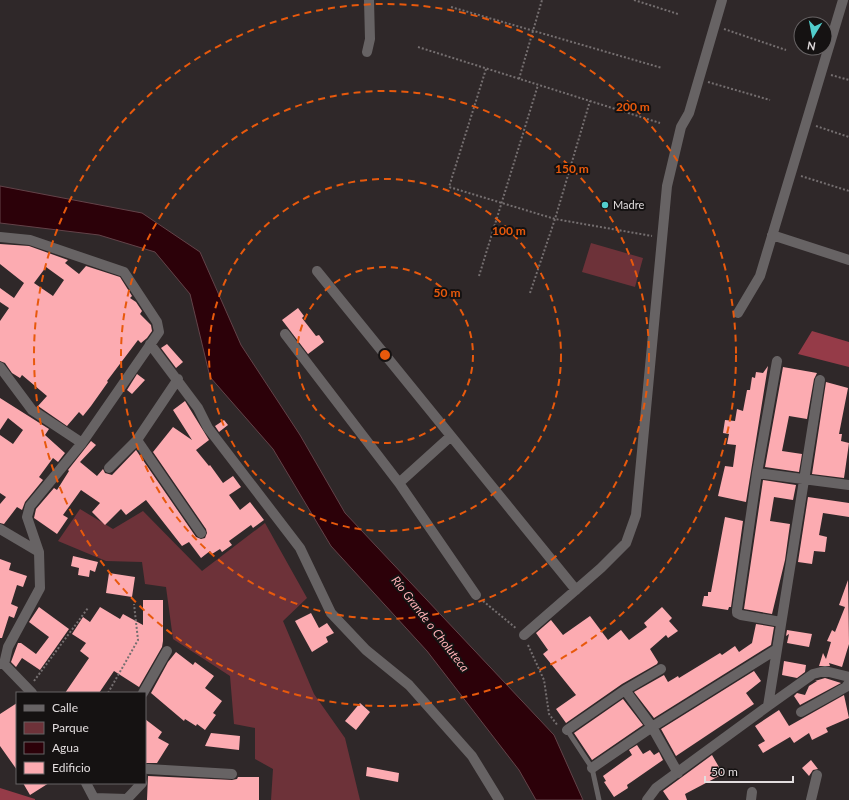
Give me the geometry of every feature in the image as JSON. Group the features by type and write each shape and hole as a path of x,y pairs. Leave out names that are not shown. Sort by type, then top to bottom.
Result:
{"street":[{"path":"367,52 370,39 369,0"},
{"path":"524,635 601,568 626,543 636,515 667,186 681,127 689,113 722,0"},
{"path":"738,313 760,276 843,0"},
{"path":"772,235 849,260"},
{"path":"0,237 30,240 124,272 157,322 159,332 82,443 30,506 28,517 39,552 40,588 4,645 2,664 30,691"},
{"path":"317,271 576,590"},
{"path":"285,334 399,483 476,595"},
{"path":"150,344 178,379 198,408 208,428 300,548 331,613 366,650 409,685 472,756 499,800"},
{"path":"777,361 757,473 737,610 741,615 781,622"},
{"path":"0,367 32,410 82,443"},
{"path":"109,468 137,440 178,379"},
{"path":"768,706 820,380"},
{"path":"399,483 451,436"},
{"path":"137,440 201,533"},
{"path":"757,473 849,485"},
{"path":"0,530 39,552"},
{"path":"592,768 652,727 777,649"},
{"path":"143,692 167,651"},
{"path":"564,731 625,690 660,670"},
{"path":"647,800 656,788 813,674 825,671 849,677"},
{"path":"801,712 846,687 849,683"},
{"path":"625,690 652,727 678,773"},
{"path":"146,770 232,774"},
{"path":"811,800 817,775"},
{"path":"87,784 95,799 127,799 141,784"}],"lane":[{"path":"564,731 592,768 599,800"}],"path":[{"path":"519,79 542,0"},
{"path":"634,0 678,14"},
{"path":"450,7 662,68"},
{"path":"714,25 786,50"},
{"path":"418,47 660,123"},
{"path":"486,69 449,187 555,219 661,238"},
{"path":"821,72 849,80"},
{"path":"699,79 770,100"},
{"path":"479,276 538,85"},
{"path":"530,292 555,219 590,101"},
{"path":"806,123 849,137"},
{"path":"791,173 849,191"},
{"path":"476,595 524,635 544,680 549,714 564,731"},
{"path":"109,692 138,640 134,604"},
{"path":"30,691 88,608"}],"green space":[{"path":"591,243 643,258 635,287 582,272"},
{"path":"80,509 113,529 143,511 202,571 265,523 307,598 283,621 314,694 345,738 360,800 271,800 273,769 255,759 255,728 234,724 230,676 173,639 166,587 145,584 142,562 106,561 58,541"}],"shaded area":[{"path":"812,331 849,342 849,367 798,354"},
{"path":"0,788 35,799 35,800 0,800"}],"water":[{"name":"Río Grande o Choluteca","path":"0,186 142,213 200,252 241,345 300,435 345,513 554,735 583,800 536,800 519,770 427,651 331,546 273,449 210,377 190,294 155,252 99,235 0,223"}],"building":[{"path":"0,244 29,246 68,260 65,263 79,274 86,266 120,277 132,296 130,298 136,302 142,311 140,314 151,325 152,331 147,338 141,343 138,340 83,416 79,412 67,426 38,406 47,396 22,375 20,378 12,373 5,363 0,361 0,321 9,308 0,302 0,288 14,298 24,283 0,264","holes":["46,267 64,280 53,296 34,283"]},
{"path":"298,308 304,316 302,318 316,336 319,335 324,342 308,354 282,320"},
{"path":"167,344 183,362 176,368 161,348"},
{"path":"768,366 746,502 718,496 725,466 733,467 736,445 727,444 729,434 723,433 725,420 735,421 737,409 743,411 747,390 750,390 752,377 755,378 756,372 763,373"},
{"path":"783,367 817,373 814,379 807,419 789,416 782,451 802,454 799,472 765,467"},
{"path":"137,374 145,380 132,394 127,390"},
{"path":"826,382 848,388 839,434 842,434 841,441 849,443 844,478 812,474"},
{"path":"0,398 49,429 45,435 65,453 58,462 53,458 39,477 43,480 25,502 22,510 17,507 4,524 0,523 0,504 6,497 0,493 0,435 13,444 23,430 8,418 0,430"},
{"path":"185,401 209,440 196,450 209,466 210,465 223,483 233,476 241,487 229,495 240,510 250,502 264,520 253,528 251,525 229,541 232,545 222,552 220,549 212,554 210,551 201,558 189,542 182,546 146,500 126,515 121,509 105,525 92,512 100,503 81,490 63,515 68,518 57,534 34,518 36,509 54,488 57,490 69,471 68,470 91,441 96,445 80,462 97,476 103,469 105,473 112,475 136,450 196,537 201,539 205,538 207,533 206,529 153,452 173,427 192,440 173,410"},
{"path":"224,420 228,425 219,432 215,426"},
{"path":"763,480 796,485 793,500 774,497 770,521 790,524 785,560 772,614 744,609"},
{"path":"808,497 849,503 849,517 823,513 819,535 827,537 825,552 814,551 812,564 798,562"},
{"path":"725,517 743,521 731,607 729,607 728,610 702,606 704,596 708,596 708,592 711,592"},
{"path":"73,556 98,562 95,572 90,570 89,577 78,575 79,568 71,566"},
{"path":"0,559 11,563 9,570 27,576 23,587 17,585 11,604 18,607 14,618 9,616 2,638 0,638"},
{"path":"109,573 135,577 132,597 106,593"},
{"path":"848,580 849,644 842,667 829,663 830,666 819,666 823,653 826,659 831,642 827,641 832,630 835,632 845,607 839,605"},
{"path":"143,600 163,600 162,647 139,687 114,671 100,692 66,692 89,658 80,651 86,643 72,634 83,617 90,622 100,607 120,619 123,614 143,625"},
{"path":"39,607 69,629 40,670 22,658 16,667 11,662 18,643 21,643 36,654 49,637 29,622"},
{"path":"662,607 672,618 669,621 678,631 668,638 666,635 650,649 658,662 657,664 622,684 566,723 556,709 576,695 543,654 548,650 536,633 551,620 563,635 590,616 608,640 621,630 629,640 647,627 644,623"},
{"path":"311,613 319,628 327,623 334,633 326,637 328,642 312,652 295,621"},
{"path":"756,624 774,627 771,645 654,718 634,692 664,675 668,682 678,676 679,678 720,653 722,655 735,646 739,652 752,643"},
{"path":"787,630 812,634 809,647 787,643 789,634 786,636"},
{"path":"176,652 193,665 195,662 214,676 205,688 222,701 213,713 216,715 205,730 197,724 196,726 185,719 184,721 151,693 168,662"},
{"path":"784,661 806,665 805,672 797,678 782,675"},
{"path":"754,671 761,681 746,693 754,704 676,756 661,729"},
{"path":"825,678 841,683 800,705 794,696 797,693 805,695 809,686 817,681 815,681"},
{"path":"844,695 849,718 826,728 828,732 812,740 809,733 794,743 790,737 763,753 758,745 765,741 755,726 779,710 789,726"},
{"path":"623,699 643,725 592,760 574,733"},
{"path":"360,703 370,712 356,730 345,721"},
{"path":"16,704 16,769 0,746 0,714"},
{"path":"146,720 162,732 158,738 169,744 157,763 146,763"},
{"path":"211,733 240,736 239,750 205,746"},
{"path":"637,745 643,754 650,750 654,755 659,752 663,760 627,785 628,788 614,797 604,782 606,781 603,776 632,755 629,750"},
{"path":"712,755 723,774 685,794 687,800 669,800 663,791"},
{"path":"811,760 818,769 813,770 809,776 802,768"},
{"path":"367,767 399,773 398,782 366,776"},
{"path":"148,776 232,780 237,779 238,777 259,777 259,800 147,800"},
{"path":"24,784 47,784 30,795"}],"place":[{"name":"Madre","path":"605,205"}]}
